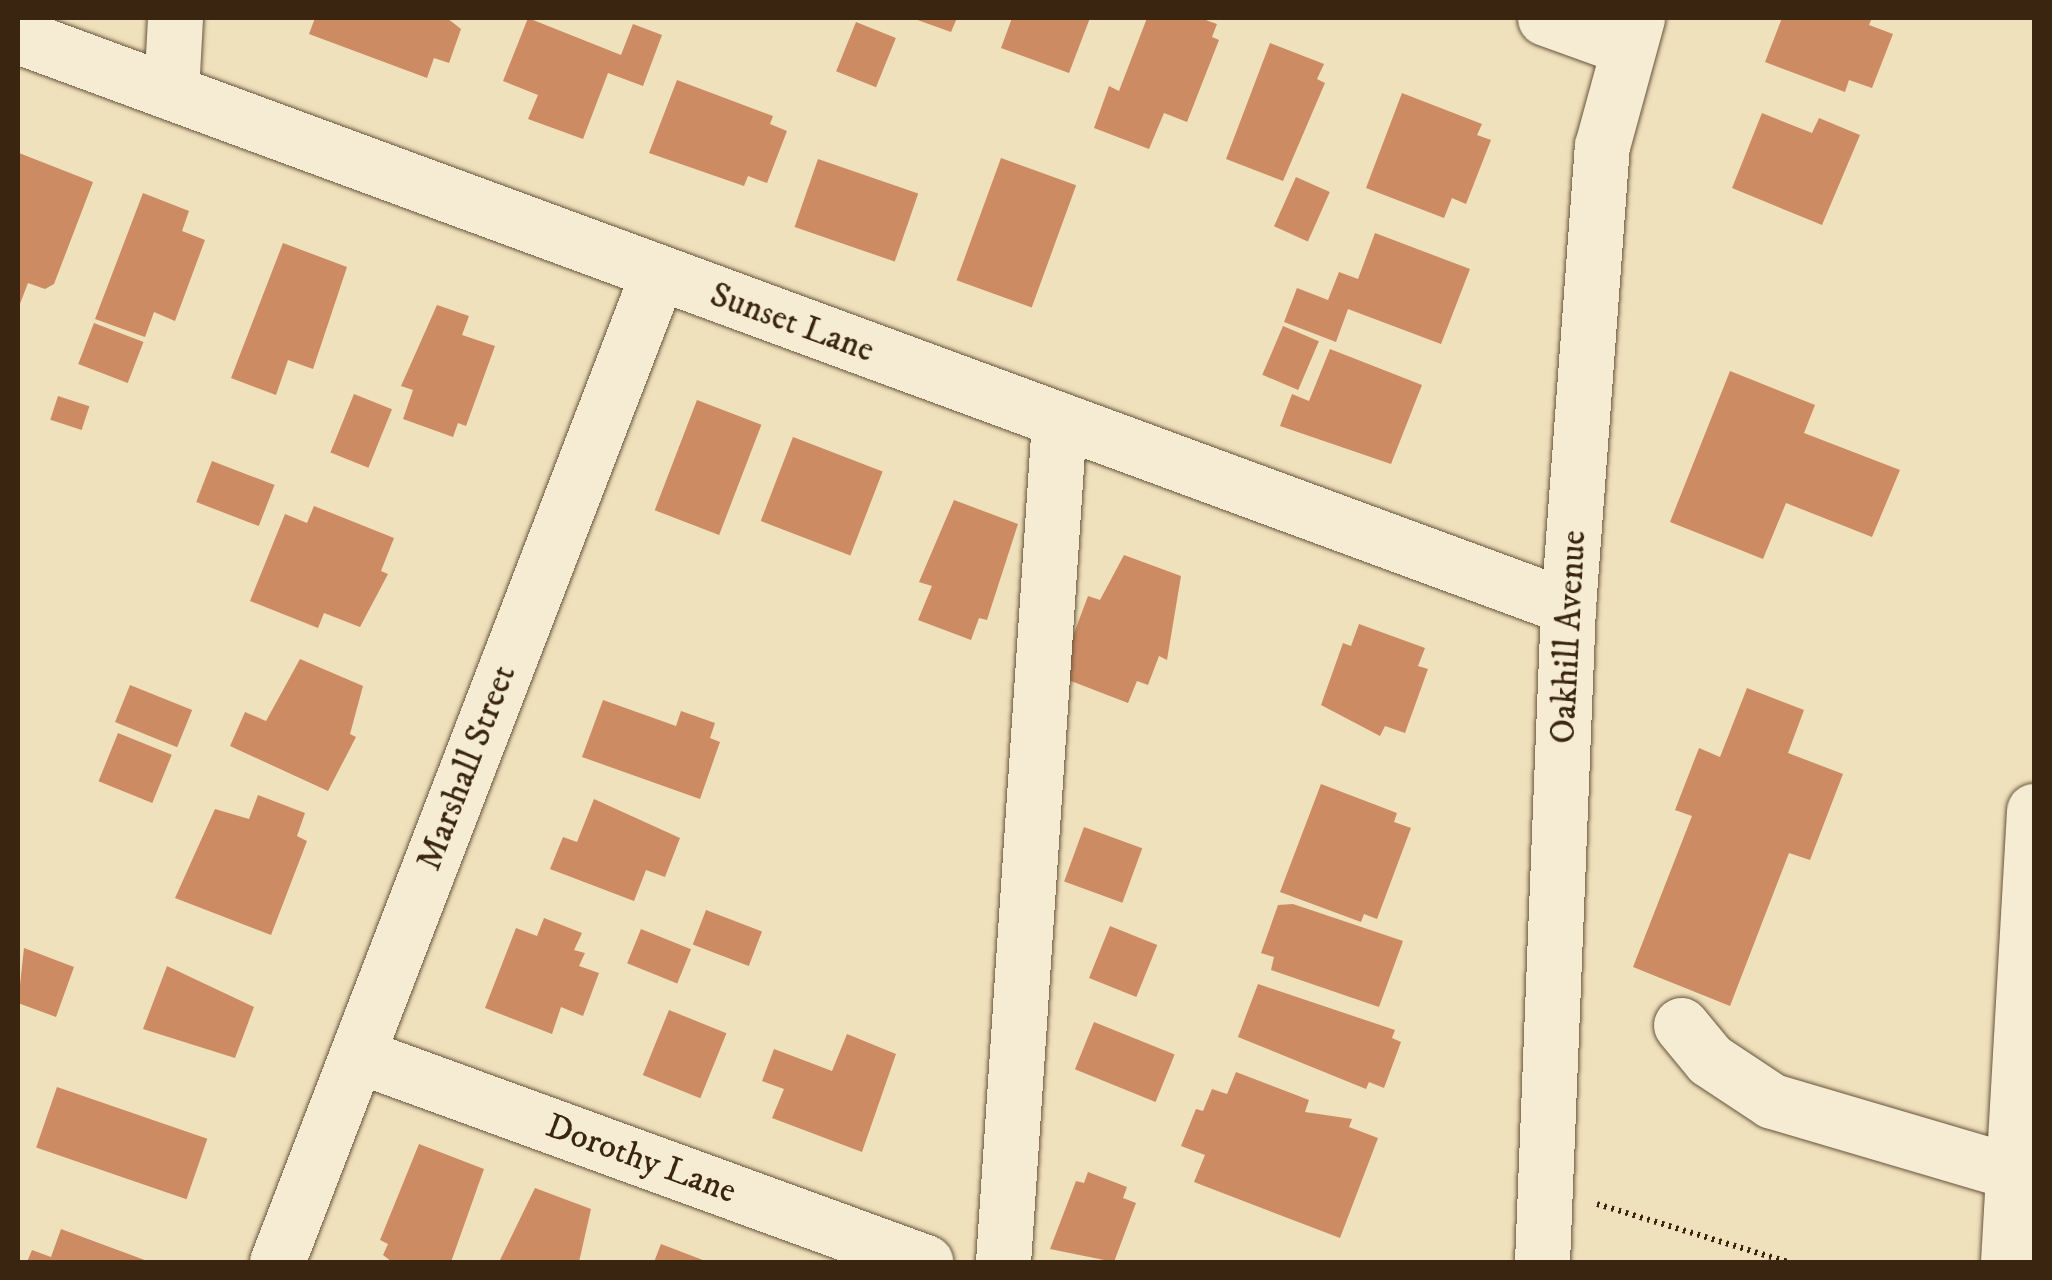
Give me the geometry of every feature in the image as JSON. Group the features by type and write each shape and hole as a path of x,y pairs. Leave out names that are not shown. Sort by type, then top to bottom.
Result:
{"street":[{"path":"171,92 176,18"},
{"path":"1545,18 1631,32"},
{"name":"Oakhill Avenue","path":"1542,1262 1568,607 1602,146 1631,32"},
{"name":"Sunset Lane","path":"18,36 1568,607"},
{"name":"Marshall Street","path":"277,1262 658,274"},
{"path":"1003,1262 1059,420"},
{"path":"2017,1252 2010,1171 2034,811"},
{"path":"1681,1025 1710,1060 1772,1101 2010,1171"},
{"name":"Dorothy Lane","path":"356,1055 924,1262"}],"path":[{"path":"1586,1201 1788,1262"}],"building":[{"path":"315,18 447,18 461,29 449,63 434,58 427,78 309,34"},
{"path":"528,18 621,55 633,24 662,35 643,86 608,73 583,139 528,119 538,95 503,81"},
{"path":"912,18 957,18 951,32"},
{"path":"1012,18 1090,18 1069,73 1001,48"},
{"path":"1147,18 1200,18 1217,24 1212,37 1219,40 1187,122 1164,113 1149,149 1094,128 1109,86 1119,91"},
{"path":"1782,18 1872,18 1869,25 1893,34 1872,88 1849,80 1845,92 1765,62"},
{"path":"856,22 896,38 876,87 836,71"},
{"path":"1270,43 1324,64 1317,79 1325,83 1283,181 1226,159"},
{"path":"677,80 773,116 770,124 787,131 767,183 748,176 744,186 649,153"},
{"path":"1402,93 1482,124 1477,135 1491,140 1466,204 1452,198 1444,218 1366,188"},
{"path":"1762,113 1812,133 1819,118 1860,135 1822,225 1732,188"},
{"path":"19,153 93,182 54,284 45,289 28,283 18,309"},
{"path":"1001,158 1076,185 1032,308 957,280"},
{"path":"818,159 918,194 895,262 795,227"},
{"path":"1296,177 1330,192 1308,241 1274,226"},
{"path":"143,193 189,211 182,231 205,240 175,321 154,312 145,337 95,319"},
{"path":"1375,233 1470,269 1441,344 1348,309 1336,342 1284,322 1297,288 1328,300 1339,272 1358,279"},
{"path":"283,243 347,267 313,369 288,360 276,395 231,378"},
{"path":"437,305 469,316 462,335 495,346 466,426 458,423 453,437 403,419 413,390 401,386"},
{"path":"94,323 143,342 128,383 78,364"},
{"path":"1283,326 1319,341 1298,390 1262,375"},
{"path":"1330,349 1422,385 1391,464 1280,426 1292,394 1309,401"},
{"path":"1730,371 1815,405 1804,433 1900,470 1872,537 1786,503 1763,559 1670,522"},
{"path":"354,394 392,409 368,468 330,452"},
{"path":"58,396 89,406 82,430 50,420"},
{"path":"697,400 761,425 719,535 655,510"},
{"path":"793,437 883,471 850,555 761,521"},
{"path":"212,461 275,485 259,526 196,502"},
{"path":"954,500 1018,524 987,620 979,618 971,640 918,620 932,586 919,582"},
{"path":"314,506 394,538 381,571 388,574 360,627 324,613 318,628 250,601 285,514 307,523"},
{"path":"1124,555 1181,576 1167,660 1159,656 1148,685 1137,681 1128,703 1058,676 1088,596 1100,600"},
{"path":"1359,624 1425,648 1418,666 1428,669 1405,733 1385,726 1380,736 1321,705 1343,643 1351,646"},
{"path":"300,659 363,686 350,734 356,737 328,791 230,746 245,712 266,721"},
{"path":"130,685 192,710 177,747 115,722"},
{"path":"1747,688 1804,710 1788,753 1843,774 1810,860 1789,853 1730,1006 1633,967 1692,816 1675,810 1699,748 1720,757"},
{"path":"603,700 676,726 681,711 715,723 710,738 720,742 700,799 582,757"},
{"path":"118,733 172,755 152,803 99,781"},
{"path":"1321,784 1397,813 1394,822 1411,828 1377,919 1364,914 1361,922 1280,892"},
{"path":"258,795 305,813 297,836 307,841 271,935 175,898 215,809 249,819"},
{"path":"594,799 680,838 665,877 646,870 634,901 550,869 563,837 577,842"},
{"path":"1084,827 1142,848 1122,903 1064,882"},
{"path":"1293,904 1403,941 1379,1007 1271,970 1274,957 1261,953 1278,905"},
{"path":"706,910 762,932 749,966 693,945"},
{"path":"544,918 582,933 574,950 585,953 579,966 599,973 583,1016 561,1007 552,1034 485,1008 516,928 537,936"},
{"path":"1110,926 1157,945 1136,997 1089,978"},
{"path":"641,929 691,949 677,984 627,963"},
{"path":"24,948 74,967 56,1017 18,1003"},
{"path":"167,966 254,1007 235,1058 143,1029"},
{"path":"1258,984 1395,1030 1392,1038 1401,1042 1384,1088 1369,1082 1366,1089 1238,1037"},
{"path":"669,1010 726,1033 700,1098 643,1075"},
{"path":"1094,1022 1175,1055 1156,1102 1075,1069"},
{"path":"847,1034 896,1054 862,1152 772,1118 784,1089 762,1081 774,1049 832,1071"},
{"path":"1236,1072 1309,1100 1305,1112 1352,1119 1349,1127 1378,1138 1340,1238 1194,1182 1205,1155 1181,1146 1196,1109 1203,1111 1212,1089 1227,1094"},
{"path":"57,1087 207,1139 187,1199 36,1148"},
{"path":"419,1144 484,1169 451,1262 392,1262 383,1255 388,1244 380,1240"},
{"path":"1088,1172 1127,1187 1123,1198 1136,1203 1114,1262 1050,1249 1076,1181 1084,1183"},
{"path":"535,1188 591,1209 579,1262 500,1260"},
{"path":"61,1229 150,1262 27,1262 32,1250 51,1257"},
{"path":"661,1244 708,1262 654,1262"}]}
